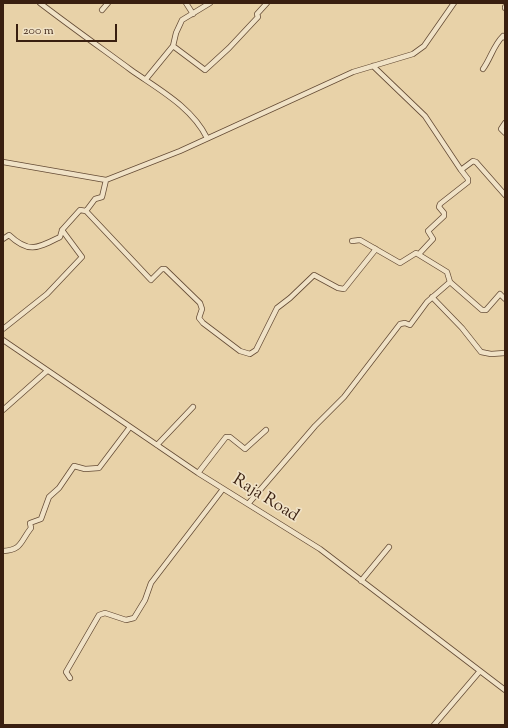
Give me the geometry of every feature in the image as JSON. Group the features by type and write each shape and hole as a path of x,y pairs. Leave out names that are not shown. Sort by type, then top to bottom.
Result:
{"street":[{"path":"40,3 146,79 187,111 201,127 207,138"},
{"path":"102,10 108,3"},
{"path":"186,3 193,14"},
{"path":"146,79 173,46 182,20 210,3"},
{"path":"173,46 205,70 258,17 257,14 267,3"},
{"path":"3,162 106,180 180,151 353,72 413,54 424,46 454,3"},
{"path":"483,69 490,59 495,44 503,36 505,38"},
{"path":"373,66 424,116 468,179 468,182 440,204 439,207 444,213 444,216 428,231 433,239 419,254"},
{"path":"505,123 501,129 505,133"},
{"path":"461,170 473,161 476,162 505,195"},
{"path":"86,211 95,199 102,197 106,180"},
{"path":"3,239 9,235 27,248 38,248 60,237 62,230 80,210 86,211 151,280 162,269 165,269 200,303 202,309 198,318 203,323 240,351 250,354 256,350 277,308 314,275 338,288 344,289 376,249"},
{"path":"3,329 36,304 82,257 62,230"},
{"path":"352,241 360,240 400,263 416,253 419,254 447,272 450,282 482,310 486,310 500,294 505,299"},
{"path":"248,504 310,432 348,392 400,324 406,322 410,324 432,297 450,282"},
{"path":"432,297 462,328 480,352 496,354 505,353"},
{"name":"Raja Road","path":"3,340 198,473 320,549 505,690"},
{"path":"3,410 47,371"},
{"path":"157,445 193,407"},
{"path":"3,551 14,550 19,546 31,528 30,524 40,519 49,497 58,488 74,466 85,469 99,468 108,454 130,428"},
{"path":"198,473 226,437 230,437 245,449 266,430"},
{"path":"70,678 66,672 99,615 105,613 126,620 134,618 151,584 223,489"},
{"path":"362,581 388,547"},
{"path":"434,725 480,671"}]}
